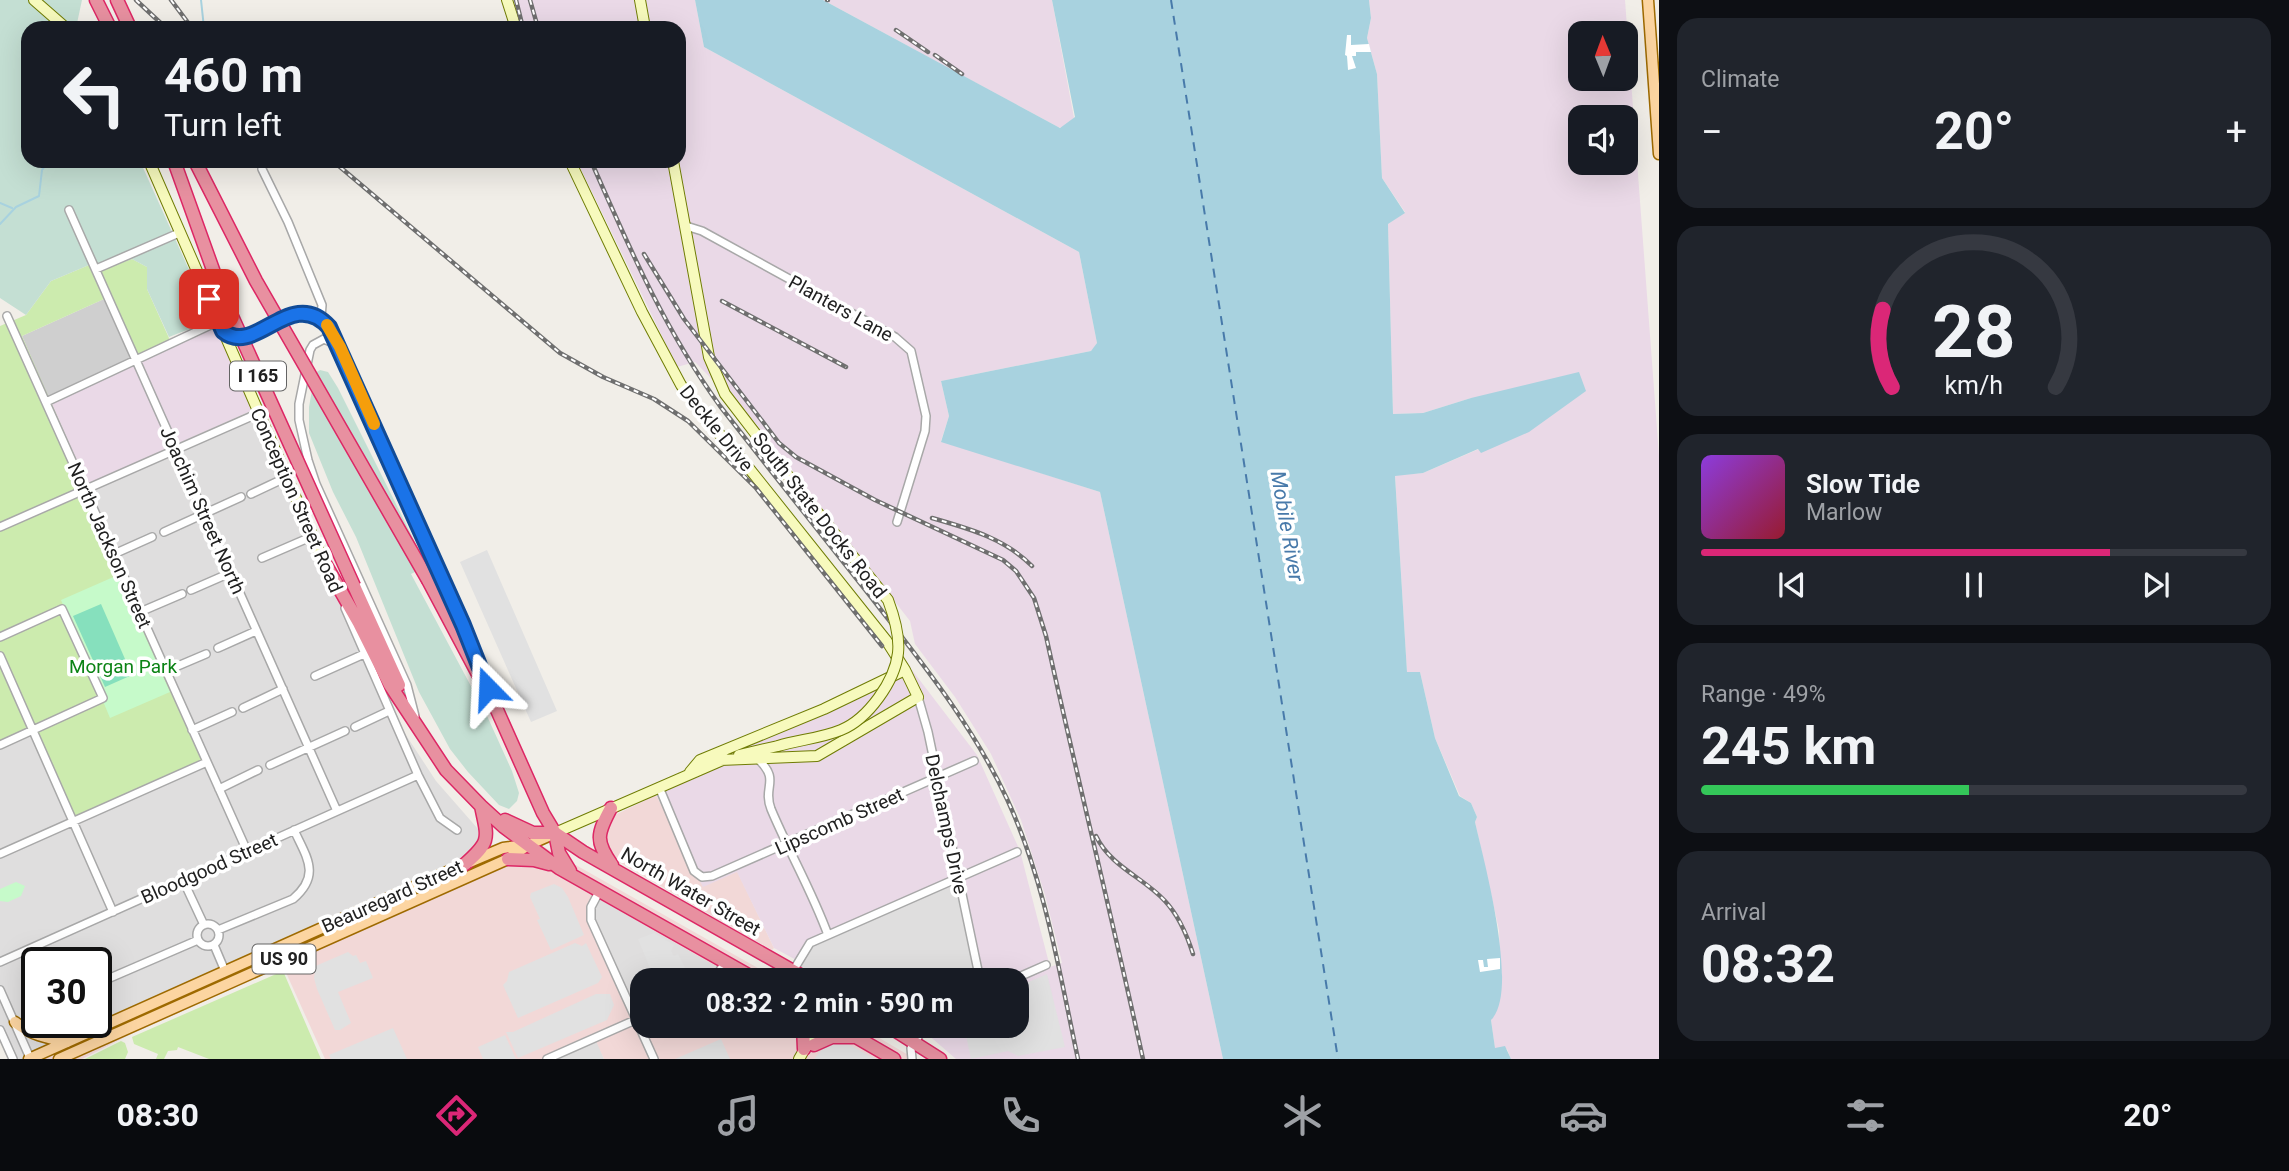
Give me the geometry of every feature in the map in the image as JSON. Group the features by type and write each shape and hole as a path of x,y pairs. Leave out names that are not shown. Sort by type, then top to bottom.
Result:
{"highway":[{"path":"96,0 106,21"},
{"path":"117,0 127,21"},
{"name":"I 165","path":"177,168 221,292 417,724"},
{"name":"I 165","path":"198,168 233,238 315,387 428,580 497,710"},
{"path":"323,559 390,685 446,770 481,806 559,868"},
{"path":"497,710 542,813 555,833 559,853 573,875"},
{"path":"481,806 518,828 533,833 555,833"},
{"name":"US 90","path":"465,864 481,850 486,838 481,806"},
{"path":"611,808 601,826 599,839 603,852 614,869"},
{"name":"North Water Street","path":"555,833 746,944 764,962 778,968"},
{"path":"508,859 534,860 559,868 736,968"},
{"path":"806,1053 830,1038"},
{"path":"859,1038 894,1059"},
{"path":"909,1038 940,1059"}],"main road":[{"path":"1648,0 1659,154"},
{"name":"Beauregard Street","path":"59,1059 508,859 528,845 555,833"},
{"name":"Beauregard Street","path":"30,1059 465,864 503,848 528,845"},
{"path":"189,987 219,979 279,954 293,955 297,946 352,921 374,904"},
{"path":"15,1022 27,1032 67,1042"}],"street":[{"path":"34,0 58,21"},
{"path":"507,0 514,21"},
{"path":"640,0 644,21"},
{"name":"Conception Street Road","path":"152,168 418,775 440,818 457,830"},
{"name":"Deckle Drive","path":"573,168 642,312 681,385 705,418 732,447 856,601 905,670"},
{"name":"South State Docks Road","path":"674,168 709,357 726,394 888,600 894,616 898,653 881,696 842,730 778,746"},
{"path":"262,169 288,222 323,306 321,318"},
{"name":"Joachim Street North","path":"69,210 337,811"},
{"name":"Planters Lane","path":"686,226 702,231 895,337 911,351 926,416 925,431 897,522"},
{"path":"96,269 179,233"},
{"path":"223,331 235,337 250,334 298,313 310,313 321,318 329,327 466,632 497,710"},
{"name":"North Jackson Street","path":"7,316 247,851"},
{"path":"46,402 219,321"},
{"path":"240,372 241,349 250,334"},
{"path":"340,347 324,340 317,342 310,350 299,404 302,438 316,484 407,685 417,724"},
{"path":"0,527 259,413"},
{"path":"251,494 287,477"},
{"path":"164,532 241,497"},
{"path":"262,558 313,536"},
{"path":"114,554 152,537"},
{"path":"191,590 230,573"},
{"path":"140,612 181,594"},
{"path":"0,637 62,609 103,698 0,745"},
{"path":"218,648 256,631"},
{"path":"166,671 206,654"},
{"path":"314,676 364,654"},
{"path":"0,656 113,912"},
{"path":"690,772 700,760 824,709 905,670"},
{"name":"Delchamps Drive","path":"905,670 918,697 928,732 977,968"},
{"path":"243,708 282,689"},
{"path":"720,760 817,756 918,697"},
{"path":"355,727 389,711"},
{"path":"192,730 232,712"},
{"path":"270,765 345,731"},
{"name":"Beauregard Street","path":"555,833 720,760 778,746"},
{"path":"758,759 769,771 770,807 828,935"},
{"name":"Lipscomb Street","path":"659,787 694,871 702,877 712,876 788,844 974,761"},
{"path":"0,854 207,762"},
{"path":"219,789 258,770"},
{"name":"Bloodgood Street","path":"0,962 418,775"},
{"path":"218,930 293,899 302,891 311,870 294,830"},
{"path":"798,968 810,943 1017,852"},
{"path":"183,880 204,925"},
{"path":"600,890 593,901 590,915 630,999"},
{"path":"211,924 218,930 218,940 214,945 206,946 198,940 197,933 204,925 211,924"},
{"path":"112,977 198,940"},
{"path":"214,945 225,971"},
{"path":"721,968 725,962"},
{"path":"1029,972 1046,965"},
{"path":"0,990 30,1059"},
{"path":"548,1059 630,1022"},
{"path":"0,1030 13,1059"},
{"path":"646,1038 654,1059"},
{"path":"806,1053 816,1038"},
{"path":"909,1038 912,1059"}],"shaded area":[{"path":"514,0 695,0 704,47 1079,252 1097,343 1095,347 1091,351 941,381 949,416 941,441 1100,492 1223,1059 956,1059 932,1038 1029,1038 1029,968 974,968 956,883 811,945 800,962 774,948 737,872 703,887 652,786 912,670 977,755 1020,851 1050,967 1062,963 1045,895 1021,820 991,754 955,697 915,644 910,621 758,426 695,362 677,367 580,168 686,168 686,21 521,21"},
{"path":"823,0 1052,0 1074,118 1062,128 1058,127"},
{"path":"1369,0 1625,0 1627,21 1568,21 1568,91 1632,91 1633,105 1568,105 1568,175 1638,174 1659,456 1659,1059 1511,1059 1507,1049 1495,1049 1491,1020 1501,991 1499,930 1475,822 1477,817 1471,803 1460,796 1435,738 1420,672 1407,673 1395,475 1423,473 1479,449 1481,452 1471,398 1423,413 1393,414 1388,224 1405,212 1382,178 1377,74 1367,38 1371,18"},
{"path":"104,299 135,365 51,404 22,336"},
{"path":"216,327 253,410 87,484 51,404"},
{"path":"259,413 402,729 436,781 478,829 478,841 462,858 465,864 112,1022 112,947 21,947 21,1038 75,1038 28,1059 8,1059 0,1041 0,741 35,725 203,760 79,487 176,450"},
{"path":"487,550 557,711 531,722 460,562"},
{"path":"656,795 703,886 737,871 774,948 772,950 612,858 601,836 611,817"},
{"path":"544,847 758,968 719,968 599,899 593,911 595,922 630,998 630,1019 544,1059 325,1059 283,966 131,1034 82,1059 43,1059 90,1038 112,1038 112,1028 506,854"},
{"path":"956,882 974,968 802,968 799,966 811,945"},
{"path":"554,884 562,888 568,897 584,935 551,950 530,897 531,893"},
{"path":"599,899 720,968 630,968 630,1026 597,1041 604,1059 544,1059 595,922 593,911"},
{"path":"654,933 674,945 671,951 674,956 678,954 685,968 650,968 638,939"},
{"path":"575,943 582,946 586,943 602,977 598,983 518,1018 503,985 509,972"},
{"path":"348,952 356,955 360,963 366,961 373,978 338,992 351,1023 335,1030 317,989 315,972 311,968"},
{"path":"1047,974 1065,1047 1018,1056 1008,1051 971,1059 967,1038 1029,1038 1029,982"},
{"path":"596,994 610,994 614,1005 607,1020 518,1058 506,1032 513,1032"},
{"path":"630,1025 630,1038 879,1038 915,1059 604,1059 596,1041"},
{"path":"393,1028 407,1059 331,1059 329,1055"},
{"path":"505,1035 516,1059 483,1059 478,1047"},
{"path":"721,1039 730,1059 675,1059"},
{"path":"836,1042 848,1044 876,1059 814,1059 824,1047"}],"green space":[{"path":"0,0 82,0 78,21 21,21 21,168 143,168 204,303 197,326 169,337 147,289 147,267 132,259 93,273 89,265 51,281 26,315 0,298"},
{"path":"132,259 147,267 147,289 173,347 135,365 104,299 22,336 87,484 79,487 203,760 75,817 35,726 0,741 0,326 26,315 51,281 89,265 93,273"},
{"path":"320,370 328,372 338,388 427,566 411,574 488,718 512,771 519,793 517,801 509,809 499,805 450,749 419,692 356,537 333,492 309,433 309,407 315,373"},
{"name":"Morgan Park","path":"118,575 170,692 110,718 61,600"},
{"path":"101,604 132,675 105,687 73,616"},
{"path":"16,882 25,886 21,896 8,902 0,901 0,889"},
{"path":"283,971 321,1059 209,1059 178,1047 177,1050 168,1051 164,1059 156,1059 158,1054 134,1044 132,1037"},
{"path":"121,1041 125,1043 128,1052 125,1059 85,1059"}],"water":[{"name":"Mobile River","path":"695,0 823,0 1060,128 1075,117 1052,0 1369,0 1371,18 1367,38 1377,74 1382,178 1405,213 1388,224 1393,414 1423,413 1471,398 1579,372 1586,391 1529,432 1481,453 1478,449 1423,473 1395,476 1407,672 1420,672 1435,738 1459,796 1471,803 1477,817 1475,822 1492,894 1501,955 1502,983 1499,1005 1491,1020 1495,1048 1505,1046 1511,1059 1223,1059 1100,492 941,442 949,416 941,381 1091,351 1097,343 1079,252 704,47"}],"pier":[{"path":"1347,35 1351,35 1351,45 1369,44 1371,52 1356,52 1356,56 1352,56 1356,68 1348,70 1345,55"},
{"path":"1500,958 1500,969 1480,972 1478,960 1483,960 1484,967 1488,967 1487,959"}],"waterway":[{"path":"201,0 203,21"},
{"path":"0,224 16,207 39,196 44,168"},
{"path":"0,203 12,208"}],"ferry route":[{"path":"1171,0 1338,1059"}],"railway":[{"path":"136,0 158,21"},
{"path":"171,0 187,21"},
{"path":"516,0 521,21"},
{"path":"530,0 536,21"},
{"path":"896,30 928,52"},
{"path":"935,55 962,74"},
{"path":"341,168 560,353 603,377 654,399 688,421 756,488 882,646"},
{"path":"594,168 649,287 700,377 927,670 962,719 993,771 1020,830 1041,894 1078,1059"},
{"path":"644,254 684,319 779,443 796,457 875,500 1003,560 1016,571 1034,598 1046,636 1143,1059"},
{"path":"722,301 846,367"},
{"path":"932,518 998,541 1032,566"},
{"path":"1096,836 1110,856 1170,907 1182,926 1193,954"}],"slow traffic":[{"path":"327,325 340,347 374,424"}],"route":[{"path":"209,299 223,331 235,337 250,334 304,312 317,316 329,327 471,642 488,688"}]}
